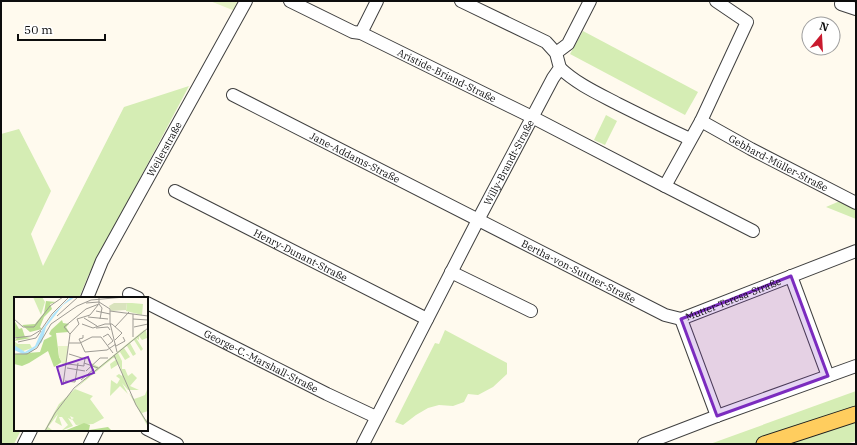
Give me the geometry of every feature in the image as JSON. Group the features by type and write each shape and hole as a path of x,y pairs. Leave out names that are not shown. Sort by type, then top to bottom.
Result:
{"main road":[{"path":"764,444 856,414"}],"street":[{"name":"Weilerstraße","path":"87,297 102,261 246,1"},
{"name":"Aristide-Briand-Straße","path":"290,1 353,32 361,33 532,117 753,231"},
{"path":"361,33 377,1"},
{"path":"461,1 546,42 556,53 560,68 568,76 582,85 690,139"},
{"path":"556,53 568,44 590,1"},
{"path":"665,186 701,121 747,22 716,1"},
{"path":"840,4 856,9"},
{"name":"Willy-Brandt-Straße","path":"363,444 478,220 553,78 560,68"},
{"name":"Jane-Addams-Straße","path":"233,95 478,220"},
{"name":"Gebhard-Müller-Straße","path":"701,121 751,149 856,203"},
{"name":"Henry-Dunant-Straße","path":"175,191 427,318"},
{"name":"Bertha-von-Suttner-Straße","path":"478,220 665,316 681,319"},
{"name":"Mutter-Teresa-Straße","path":"717,416 681,319 856,252"},
{"path":"451,272 531,312"},
{"name":"Mutter-Teresa-Straße","path":"791,276 828,376"},
{"name":"George-C.-Marshall-Straße","path":"148,304 326,394 376,417"},
{"path":"644,444 856,366"},
{"path":"148,430 177,444"},
{"path":"24,444 30,431"},
{"path":"90,444 96,431"}],"highlighted area":[{"path":"791,276 828,376 717,416 681,319"}],"green space":[{"path":"210,1 246,1 240,13"},
{"path":"583,31 698,92 685,115 570,54"},
{"path":"189,86 88,276 79,297 14,297 14,431 20,431 14,444 1,444 1,134 19,129 51,191 31,234 43,266 124,107"},
{"path":"606,115 617,121 605,145 594,140"},
{"path":"856,194 856,219 826,207"},
{"path":"445,330 507,363 507,374 493,387 478,395 468,394 464,402 453,406 439,405 428,408 403,425 395,422 435,343 439,344"},
{"path":"856,391 856,441 846,444 710,444"}]}
